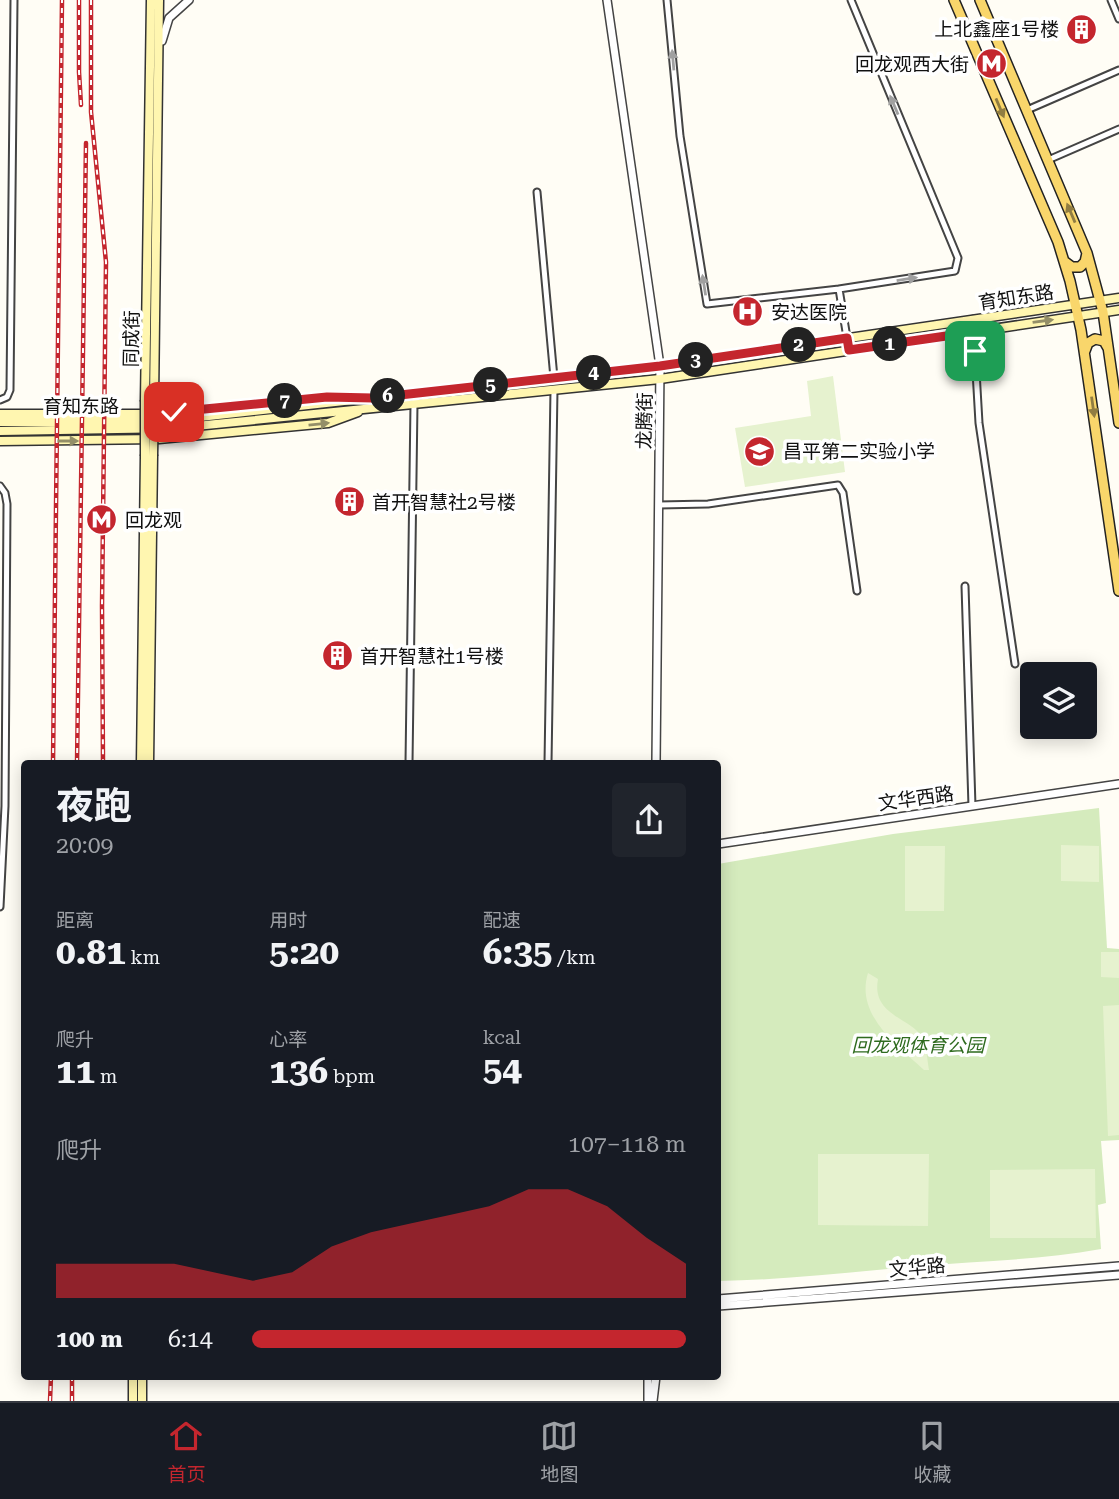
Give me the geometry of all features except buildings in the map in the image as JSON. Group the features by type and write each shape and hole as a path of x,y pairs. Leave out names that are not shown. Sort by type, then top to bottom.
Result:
{"main road":[{"name":"同成街","path":"150,400 151,0"},
{"name":"同成街","path":"141,760 159,0"},
{"path":"954,0 1063,259 1076,304 1119,591"},
{"path":"980,0 1087,253 1101,300 1119,423"},
{"path":"1063,259 1078,267 1086,262 1087,253"},
{"name":"育知东路","path":"0,422 166,420 554,378 660,366 1119,298"},
{"name":"育知东路","path":"0,430 145,430 660,379 1119,310"},
{"path":"1085,353 1088,343 1095,339 1104,341 1109,349"},
{"path":"0,414 144,414 327,397 368,398"},
{"path":"0,441 131,441 177,438 328,423 369,408"},
{"name":"同成街","path":"149,456 151,760"},
{"path":"133,1380 133,1401"},
{"path":"142,1401 144,1380"}],"street":[{"path":"0,400 6,397 10,390 14,0"},
{"path":"158,105 165,25 172,13 189,0"},
{"name":"龙腾街","path":"607,0 660,366 656,760"},
{"path":"667,0 680,136 707,304 839,289 955,271 958,258 851,0"},
{"path":"1111,0 1119,19"},
{"path":"1027,110 1119,71"},
{"path":"1048,160 1119,130"},
{"path":"537,192 554,378"},
{"path":"839,289 849,350"},
{"path":"973,319 979,423 1015,664"},
{"path":"548,760 554,390"},
{"path":"409,760 414,404"},
{"path":"659,505 708,504 838,485 844,494 857,592"},
{"path":"0,486 7,503 0,907"},
{"path":"965,586 972,806"},
{"name":"文华西路","path":"721,844 1119,784"},
{"name":"文华路","path":"721,1297 1119,1266"},
{"name":"文华路","path":"721,1306 1119,1275"},
{"path":"648,1380 650,1401"},
{"path":"650,1401 655,1380"}],"green space":[{"path":"833,376 845,472 745,487 735,428 811,416 807,381"},
{"name":"回龙观体育公园","path":"1099,808 1107,948 1119,949 1119,1140 1101,1141 1106,1203 1098,1205 1101,1249 1033,1258 721,1281 721,863 893,834"},
{"path":"1061,845 1099,846 1099,882 1061,881"},
{"path":"905,846 945,846 944,911 905,911"},
{"path":"1101,952 1119,952 1119,978 1101,977"},
{"path":"868,973 878,979 880,1001 922,1037 929,1070 924,1070 902,1050 873,1016 867,1002"},
{"path":"1119,1005 1119,1135 1108,1136 1103,1006"},
{"path":"818,1154 929,1154 928,1226 818,1225"},
{"path":"1095,1169 1096,1238 990,1238 990,1170"}],"railway":[{"path":"53,760 62,0"},
{"path":"79,0 81,105"},
{"path":"91,0 91,112 106,262 103,760"},
{"path":"77,760 86,143"},
{"path":"50,1401 51,1380"},
{"path":"72,1380 72,1401"}],"place":[{"name":"上北鑫座1号楼","path":"1082,29"},
{"name":"回龙观西大街","path":"992,64"},
{"name":"安达医院","path":"748,312"},
{"name":"昌平第二实验小学","path":"760,451"},
{"name":"首开智慧社2号楼","path":"349,502"},
{"name":"回龙观","path":"102,520"},
{"name":"首开智慧社1号楼","path":"337,656"}],"route":[{"path":"174,412 327,397 373,398 660,366 847,338 849,350 974,332 975,351"}]}
